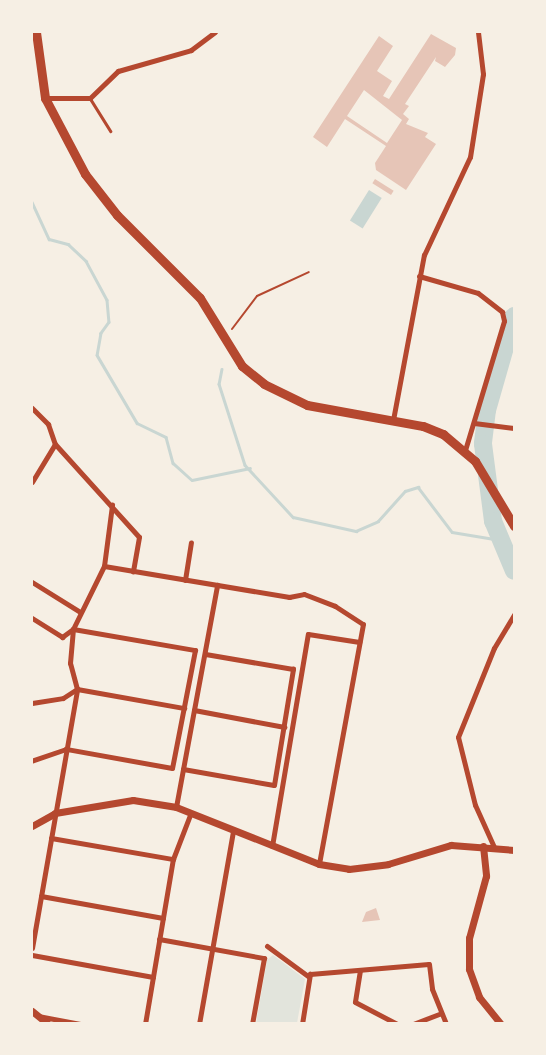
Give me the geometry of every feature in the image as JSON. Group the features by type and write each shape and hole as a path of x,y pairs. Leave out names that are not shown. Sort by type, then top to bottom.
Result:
{"main road":[{"path":"36,32 46,98 92,184 200,298 249,373 307,405 423,426 465,450 488,478 514,526"}],"street":[{"path":"46,98 90,98 118,71 191,50 215,32"},
{"path":"393,420 419,276 434,226 470,157 483,74 478,32"},
{"path":"419,276 478,293 502,312 504,321 465,450"},
{"path":"32,408 48,424 55,444 139,537 133,571"},
{"path":"474,423 514,428"},
{"path":"32,482 55,444"},
{"path":"32,948 77,689 70,663 73,629 104,566 112,505"},
{"path":"185,580 191,542"},
{"path":"104,566 289,597 304,594 335,606 363,624 319,864"},
{"path":"32,582 80,612"},
{"path":"176,807 217,585"},
{"path":"494,847 475,805 458,737 494,648 514,615"},
{"path":"32,618 62,637 73,629 195,650 172,768 66,749 32,761"},
{"path":"272,846 308,635 359,642"},
{"path":"183,769 274,785 293,668 205,653"},
{"path":"32,703 63,698 77,689 184,708"},
{"path":"194,710 284,727"},
{"path":"32,826 55,813 116,800 176,807 190,815 319,864 366,868 451,845 514,850"},
{"path":"145,1024 173,859 190,815"},
{"path":"199,1024 233,831"},
{"path":"51,838 173,859"},
{"path":"483,846 486,876 469,937 469,969 479,997 501,1024"},
{"path":"41,896 163,918"},
{"path":"159,939 264,958 252,1024"},
{"path":"267,946 309,977 429,964 446,1024"},
{"path":"32,955 153,977"},
{"path":"360,970 355,1002 397,1024"},
{"path":"302,1024 309,977"},
{"path":"34,1013 48,1024"},
{"path":"34,1013 80,1024"},
{"path":"414,1024 441,1013"}],"lane":[{"path":"90,98 111,131"}],"path":[{"path":"229,332 257,296 309,272"}],"shaded area":[{"path":"369,190 382,198 363,228 350,221"},
{"path":"273,955 305,979 297,1023 256,1023 267,960"}],"building":[{"path":"431,34 456,48 455,55 445,67 435,61 436,57 405,104 409,106 403,114 409,119 406,124 428,133 425,137 436,144 406,190 376,170 375,163 386,146 345,119 327,147 313,137 379,36 393,46 377,71 392,81 383,96 389,99","holes":["364,90 402,120 387,143 347,116"]},
{"path":"375,179 394,191 391,195 372,183"},
{"path":"376,908 380,920 362,922 366,912"}],"waterway":[{"path":"32,202 49,239 68,244 86,261 107,300 109,322 101,333 97,355 137,423 166,437 173,463 192,480 250,468"},
{"path":"514,316 487,410 483,444 493,521 514,571"},
{"path":"222,369 219,384 245,465 293,517 356,531 378,521 405,491 418,487 452,532 501,540"}]}
